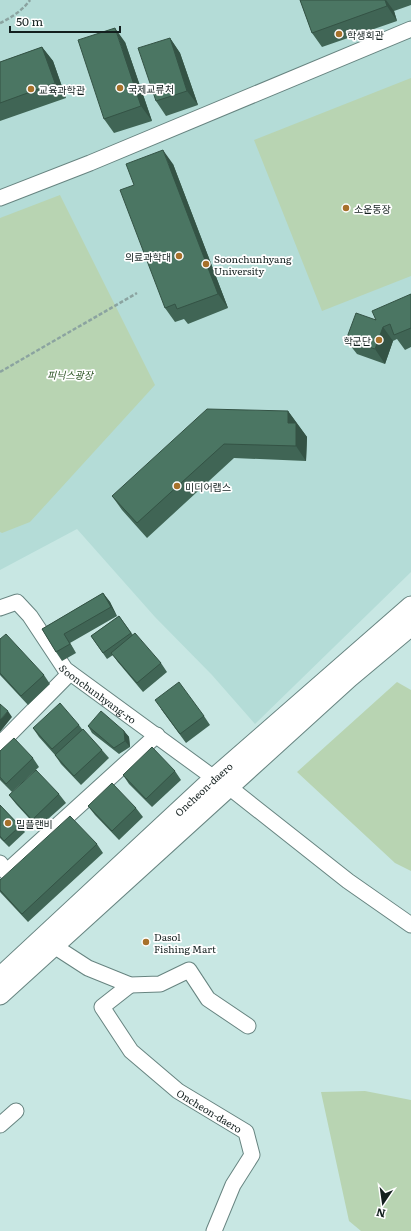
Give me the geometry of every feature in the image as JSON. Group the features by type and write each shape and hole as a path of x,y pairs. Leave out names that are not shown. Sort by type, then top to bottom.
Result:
{"main road":[{"name":"Oncheon-daero","path":"0,977 221,782 411,606"},
{"name":"Oncheon-daero","path":"0,995 54,946 221,782 411,626"}],"street":[{"path":"0,198 90,163 411,29"},
{"name":"Soonchunhyang-ro","path":"0,608 17,602 30,616 65,669 221,782"},
{"path":"0,744 70,673"},
{"path":"0,863 6,872 157,735"},
{"name":"Oncheon-daero","path":"221,782 348,881 411,925"},
{"path":"54,946 88,968 130,985 160,984 189,970 208,1000 248,1026"},
{"name":"Oncheon-daero","path":"130,985 102,1008 131,1051 178,1091 246,1132 252,1155 232,1185 214,1231"},
{"path":"0,1125 16,1111"}],"path":[{"path":"0,23 14,15 30,0"},
{"path":"0,372 137,293"}],"shaded area":[{"name":"Soonchunhyang University","path":"0,0 411,0 411,572 255,724 212,675 155,617 77,529 0,570"}],"green space":[{"name":"소운동장","path":"411,78 411,276 322,311 254,140"},
{"name":"피닉스광장","path":"60,195 155,385 30,522 2,533 0,532 0,218"},
{"path":"397,682 411,690 411,871 395,863 297,772"},
{"path":"365,1091 411,1100 411,1231 361,1231 349,1221 321,1092"}],"building":[{"path":"300,0 385,0 387,6 312,33"},
{"name":"국제교류처","path":"115,28 141,106 104,119 78,40"},
{"path":"170,38 187,91 156,101 138,48"},
{"path":"42,47 55,83 0,103 0,62"},
{"name":"의료과학대","path":"163,150 218,294 177,309 175,304 165,308 120,190 134,185 126,164"},
{"path":"411,294 411,328 394,335 390,324 383,327 375,349 346,340 356,313 376,320 372,311"},
{"path":"207,409 288,411 288,423 296,423 296,446 224,444 137,523 112,496"},
{"path":"103,593 111,607 64,634 70,644 56,652 42,629"},
{"path":"119,616 131,633 103,653 91,636"},
{"path":"135,633 161,663 137,683 111,653"},
{"path":"6,634 44,675 21,696 0,673 0,639"},
{"path":"179,682 204,716 180,734 155,700"},
{"path":"60,703 79,725 52,749 33,728"},
{"path":"0,704 8,711 0,720"},
{"path":"101,711 124,731 125,741 114,748 88,726"},
{"path":"83,729 102,750 74,776 55,755"},
{"path":"14,738 33,758 6,784 0,777 0,751"},
{"path":"152,747 175,771 146,799 123,775"},
{"path":"36,770 59,794 32,820 9,795"},
{"path":"112,783 136,808 112,831 88,806"},
{"name":"밀플랜비","path":"0,805 20,826 4,841 0,836"},
{"path":"70,816 97,844 22,914 0,890 0,880"}],"place":[{"name":"학생회관","path":"339,34"},
{"name":"국제교류처","path":"120,88"},
{"name":"교육과학관","path":"31,89"},
{"name":"소운동장","path":"346,208"},
{"name":"의료과학대","path":"179,256"},
{"name":"Soonchunhyang University","path":"206,264"},
{"name":"학군단","path":"379,340"},
{"name":"미디어랩스","path":"177,486"},
{"name":"밀플랜비","path":"8,823"},
{"name":"Dasol Fishing Mart","path":"146,942"}]}
